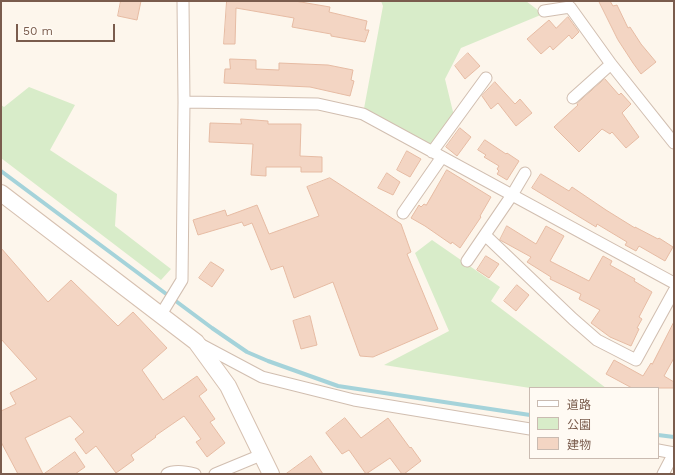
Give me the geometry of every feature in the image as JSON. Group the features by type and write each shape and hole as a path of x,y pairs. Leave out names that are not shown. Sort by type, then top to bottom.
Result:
{"street":[{"path":"163,311 182,280 184,1"},
{"path":"544,11 570,7 611,64 674,142"},
{"path":"573,98 611,64"},
{"path":"403,213 437,154 486,78"},
{"path":"184,102 318,104 363,114 674,283"},
{"path":"467,261 512,195 525,173"},
{"path":"1,193 163,311 196,342 228,386 271,474"},
{"path":"485,234 597,340 636,360 674,291"},
{"path":"196,342 262,377 354,400 529,429"},
{"path":"659,450 674,453 663,474"},
{"path":"214,474 261,454"},
{"path":"167,474 170,472 195,474"}],"green space":[{"path":"381,1 526,1 543,14 461,48 445,79 454,116 436,147 363,114 383,6"},
{"path":"29,87 75,105 50,150 117,194 115,226 171,269 161,280 1,158 1,105 4,107"},
{"path":"432,240 500,287 491,301 605,387 529,388 384,365 449,331 415,253"}],"building":[{"path":"121,1 141,1 137,20 118,16"},
{"path":"227,1 295,1 330,7 329,12 367,21 365,30 369,30 365,42 292,27 294,18 236,8 235,44 224,44"},
{"path":"599,1 610,1 613,6 617,5 628,28 630,27 641,44 656,62 641,74 618,40"},
{"path":"568,17 579,32 572,39 569,35 553,50 550,46 541,54 527,39 549,20 556,28"},
{"path":"468,53 480,66 465,79 455,66"},
{"path":"230,59 256,60 256,69 279,70 279,63 328,65 353,70 351,80 354,81 350,96 310,87 224,83 225,69 230,69"},
{"path":"605,79 619,95 621,93 631,104 622,113 639,137 626,148 612,132 610,134 602,129 579,152 554,127"},
{"path":"495,82 515,104 520,99 532,113 516,126 498,103 491,109 482,96"},
{"path":"241,119 268,121 268,124 301,124 300,156 322,157 322,172 301,172 301,167 266,167 266,176 251,175 253,144 209,142 210,123 241,124"},
{"path":"460,128 471,137 457,156 446,147"},
{"path":"485,140 519,161 507,180 497,174 499,171 497,169 499,166 484,157 486,155 478,150"},
{"path":"407,151 421,159 410,177 397,170"},
{"path":"447,170 491,197 480,216 481,217 460,248 452,242 451,244 411,218 419,205 421,207 424,204 426,205"},
{"path":"387,173 400,182 393,195 378,188"},
{"path":"541,174 569,191 572,187 635,228 658,239 659,238 673,247 665,261 639,246 636,251 625,245 627,242 597,224 596,227 532,188"},
{"path":"330,178 401,224 411,252 407,254 438,329 373,357 360,356 333,282 294,298 283,266 271,270 252,223 244,226 242,222 198,235 193,220 225,210 227,216 257,205 269,234 319,216 307,187"},
{"path":"507,226 536,244 546,226 564,236 550,261 589,281 603,256 612,261 610,265 635,279 634,281 652,292 639,317 642,319 637,328 639,329 631,346 610,337 591,323 600,310 579,299 581,294 550,279 551,277 527,262 531,257 500,240"},
{"path":"1,248 48,302 71,280 118,326 133,312 167,348 142,370 163,400 197,376 207,390 199,396 215,419 210,422 225,443 207,457 196,442 201,439 184,416 131,455 134,460 116,473 96,446 86,454 75,439 84,432 70,416 25,438 43,474 18,474 1,442 1,411 16,404 10,393 37,379 1,339"},
{"path":"486,256 499,264 489,278 477,270"},
{"path":"211,262 224,270 212,287 199,278"},
{"path":"517,285 529,295 516,311 504,301"},
{"path":"310,316 317,345 301,349 293,321"},
{"path":"674,322 674,358 664,376 674,382 674,388 630,387 606,374 614,360 643,376 651,363 652,364"},
{"path":"345,418 361,438 388,418 421,461 402,474 390,458 366,474 349,450 342,454 326,433"},
{"path":"75,452 85,467 75,474 44,474"},
{"path":"311,456 323,474 286,474"}],"waterway":[{"path":"1,171 212,328 247,352 338,386 529,415"},
{"path":"659,435 674,437"}]}
